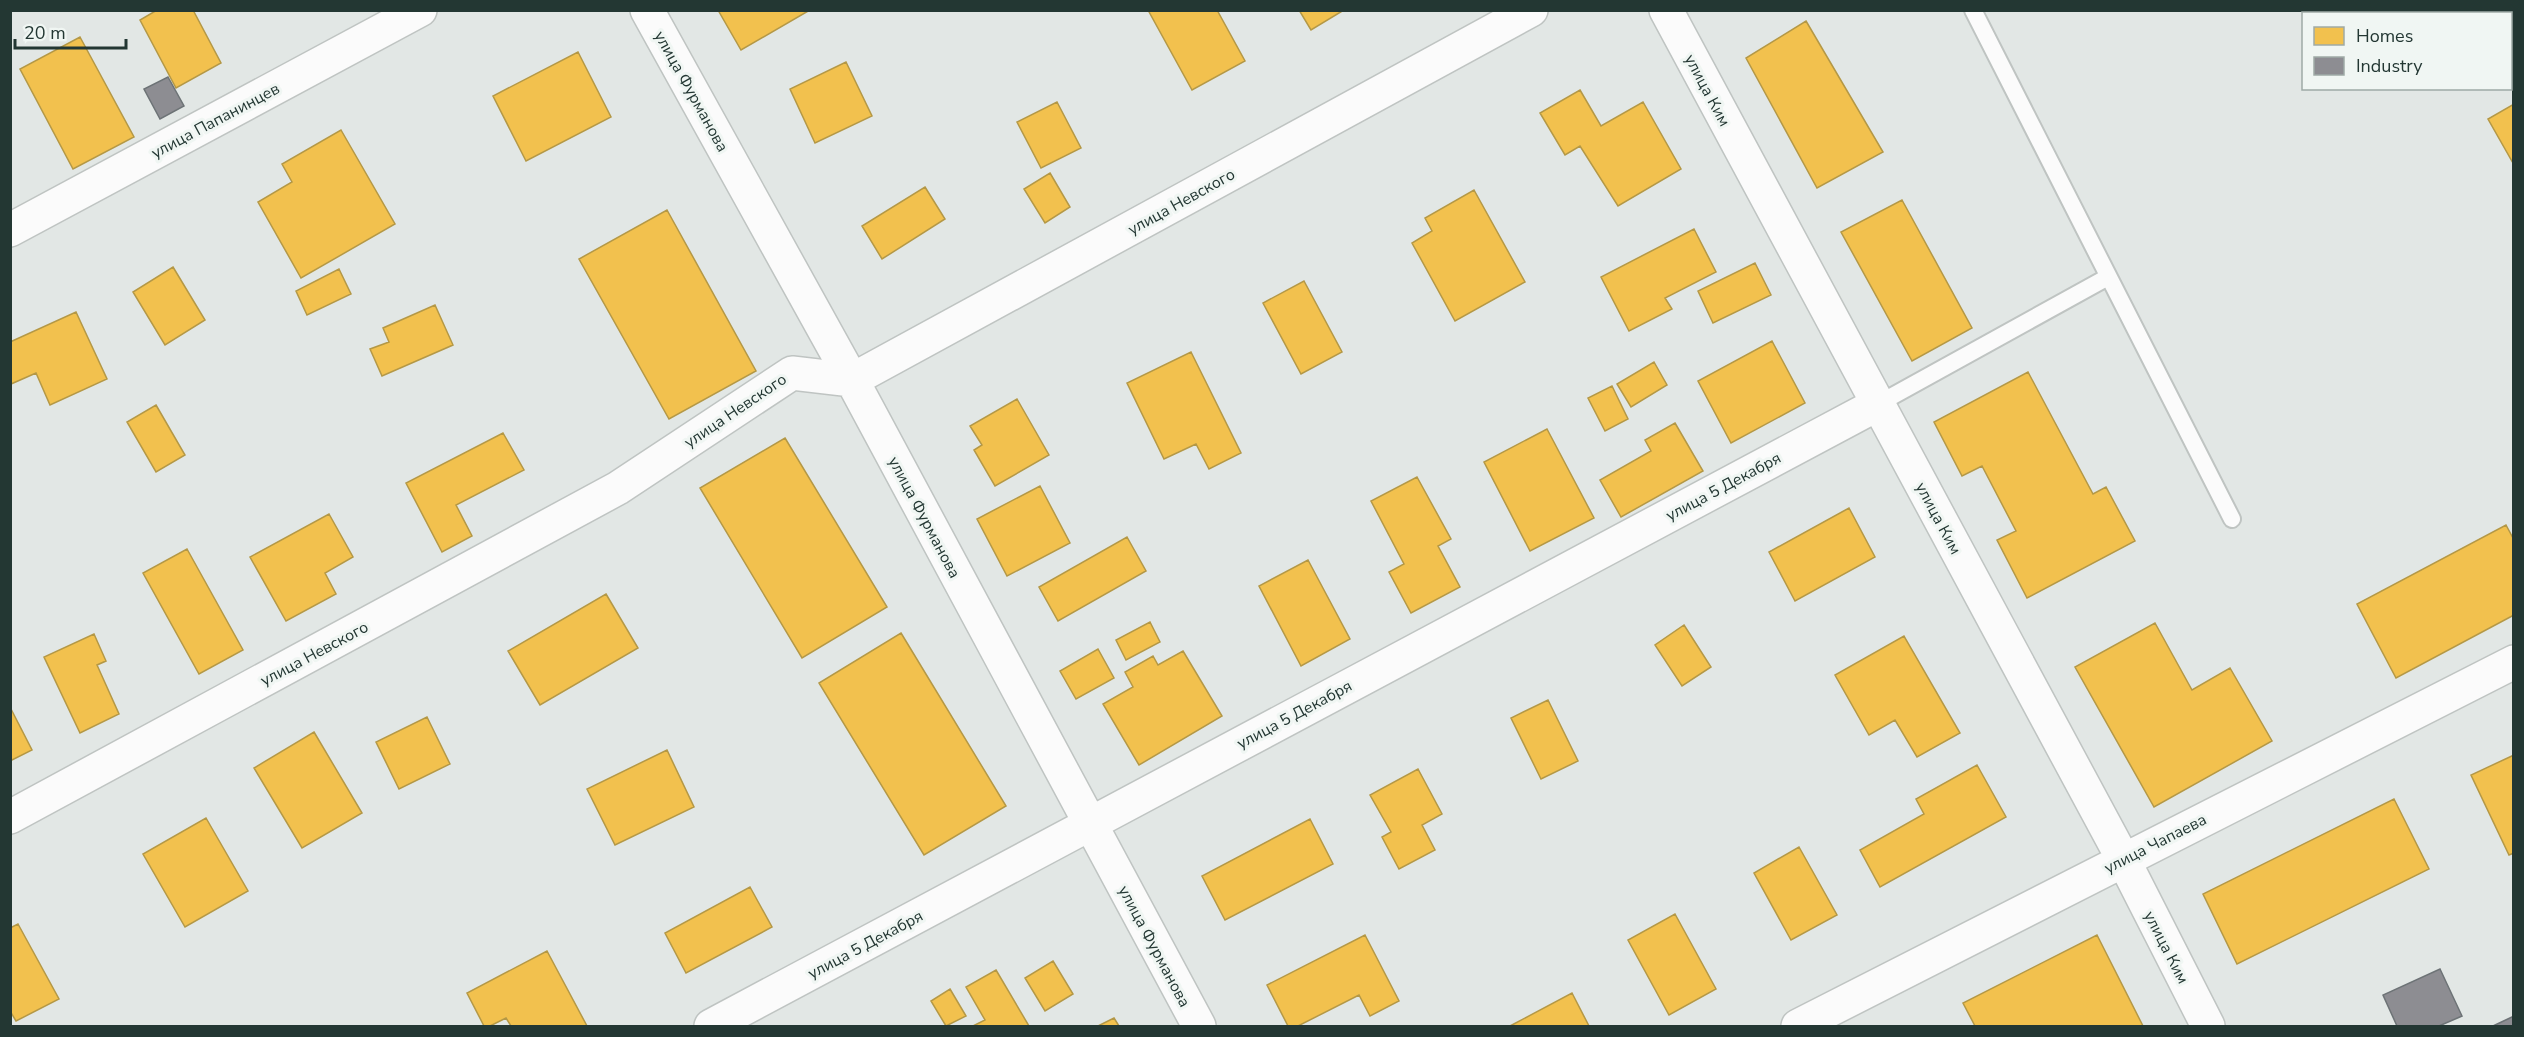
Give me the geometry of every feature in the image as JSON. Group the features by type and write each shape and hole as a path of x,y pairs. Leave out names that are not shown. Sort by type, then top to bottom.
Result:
{"street":[{"name":"улица Папанинцев","path":"10,230 420,10"},
{"name":"улица Фурманова","path":"647,10 852,380 1199,1026"},
{"name":"улица Невского","path":"10,816 618,488 792,373 852,380 1531,10"},
{"name":"улица Ким","path":"1666,10 2122,859 2208,1026"},
{"name":"улица 5 Декабря","path":"711,1026 1878,404"},
{"name":"улица Чапаева","path":"1798,1026 2122,859 2514,662"}],"lane":[{"path":"1972,10 2232,519"},
{"path":"1878,404 2108,277"}],"building: Homes":[{"path":"157,10 193,10 221,63 176,88 140,20"},
{"path":"718,10 810,10 741,50"},
{"path":"1148,10 1217,10 1245,61 1192,90"},
{"path":"1299,10 1344,10 1311,30"},
{"path":"1806,21 1883,152 1817,188 1746,58"},
{"path":"80,37 134,137 73,169 20,69"},
{"path":"578,52 611,117 526,161 493,96"},
{"path":"846,62 872,116 815,143 790,89"},
{"path":"1580,90 1601,126 1643,102 1681,169 1618,206 1580,146 1565,155 1540,113"},
{"path":"1057,102 1081,148 1041,168 1017,122"},
{"path":"2514,104 2514,163 2513,163 2488,119"},
{"path":"341,130 395,224 301,278 258,202 292,182 282,164"},
{"path":"1050,173 1070,207 1045,223 1024,189"},
{"path":"925,187 945,219 882,259 862,226"},
{"path":"1474,190 1525,282 1455,321 1412,243 1432,231 1425,218"},
{"path":"1902,200 1972,328 1912,361 1841,232"},
{"path":"667,210 756,371 669,419 579,259"},
{"path":"1694,229 1716,272 1665,298 1672,309 1629,331 1601,277"},
{"path":"1755,263 1771,295 1713,323 1698,291"},
{"path":"173,267 205,320 165,345 133,292"},
{"path":"339,269 351,294 307,315 296,291"},
{"path":"1304,281 1342,352 1301,374 1263,303"},
{"path":"435,305 453,345 382,376 370,349 389,342 383,328"},
{"path":"76,312 107,379 50,405 36,373 11,384 10,342"},
{"path":"1772,341 1805,403 1731,443 1698,381"},
{"path":"1191,352 1241,453 1209,469 1196,444 1164,459 1127,383"},
{"path":"1654,362 1667,385 1631,407 1617,384"},
{"path":"2028,372 2093,494 2106,487 2135,541 2027,598 1997,540 2016,531 1982,466 1962,476 1934,422"},
{"path":"1612,386 1628,419 1605,431 1588,398"},
{"path":"1017,399 1049,455 995,486 974,450 982,445 970,426"},
{"path":"156,405 185,455 156,472 127,422"},
{"path":"1675,423 1703,471 1621,517 1600,480 1651,451 1645,440"},
{"path":"1547,429 1594,518 1530,551 1484,462"},
{"path":"503,433 524,470 456,505 472,536 442,552 406,483"},
{"path":"785,438 887,607 802,658 700,488"},
{"path":"1417,477 1451,539 1438,546 1460,587 1411,613 1389,572 1404,564 1371,501"},
{"path":"1040,486 1070,543 1007,576 977,519"},
{"path":"1849,508 1875,557 1795,601 1769,552"},
{"path":"329,514 353,557 325,573 336,594 286,621 250,557"},
{"path":"2506,525 2514,540 2514,615 2396,678 2357,604"},
{"path":"1127,537 1146,571 1058,621 1039,587"},
{"path":"187,549 243,650 199,674 143,573"},
{"path":"1308,560 1350,639 1301,666 1259,586"},
{"path":"606,594 638,648 540,705 508,651"},
{"path":"1150,622 1160,642 1126,660 1116,640"},
{"path":"2155,623 2192,690 2230,668 2272,741 2154,807 2075,667"},
{"path":"1684,625 1711,667 1682,686 1655,645"},
{"path":"901,633 1006,806 924,855 819,683"},
{"path":"94,634 106,661 97,665 119,714 80,733 44,657"},
{"path":"1904,636 1960,733 1917,757 1895,720 1869,735 1835,675"},
{"path":"1098,649 1114,678 1076,699 1060,671"},
{"path":"1183,651 1222,716 1139,765 1103,704 1133,687 1125,672 1153,656 1158,665"},
{"path":"1548,700 1578,761 1541,779 1511,718"},
{"path":"10,707 32,750 10,761"},
{"path":"427,717 450,764 399,789 376,742"},
{"path":"314,732 362,813 302,848 254,768"},
{"path":"667,750 694,807 615,845 587,789"},
{"path":"2514,755 2514,853 2509,855 2471,775"},
{"path":"1977,765 2006,817 1880,887 1860,850 1924,814 1916,799"},
{"path":"1418,769 1442,814 1422,825 1435,850 1399,869 1382,837 1391,832 1370,795"},
{"path":"2394,799 2429,869 2237,964 2203,894"},
{"path":"206,818 248,891 185,927 143,854"},
{"path":"1310,819 1333,864 1225,920 1202,876"},
{"path":"1799,847 1837,915 1791,940 1754,873"},
{"path":"750,887 772,927 686,973 665,933"},
{"path":"1675,914 1716,989 1669,1015 1628,940"},
{"path":"18,924 59,999 16,1021 10,1011 10,928"},
{"path":"1365,935 1399,1001 1370,1016 1359,995 1298,1026 1288,1026 1267,985"},
{"path":"2097,935 2143,1026 1975,1026 1963,1003"},
{"path":"547,951 587,1026 511,1026 506,1018 490,1026 484,1026 467,993"},
{"path":"1053,961 1073,994 1045,1011 1025,978"},
{"path":"996,970 1029,1026 973,1026 985,1020 966,987"},
{"path":"950,989 966,1016 946,1026 931,1001"},
{"path":"1572,993 1589,1026 1510,1026"},
{"path":"1114,1018 1119,1026 1098,1026"}],"building: Industry":[{"path":"168,77 184,106 160,119 144,89"},
{"path":"2440,969 2462,1016 2439,1026 2397,1026 2383,995"},
{"path":"2514,1016 2514,1026 2493,1026"}]}
